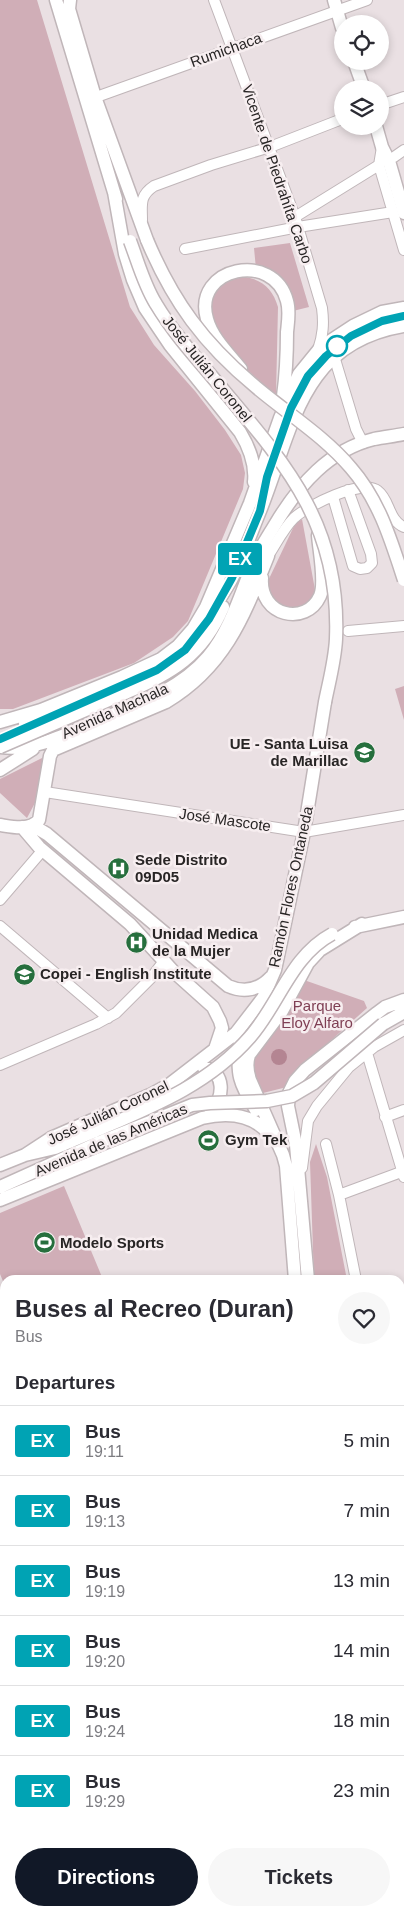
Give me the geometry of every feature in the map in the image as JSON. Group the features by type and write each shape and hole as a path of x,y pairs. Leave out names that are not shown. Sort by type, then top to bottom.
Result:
{"main road":[{"name":"José Julián Coronel","path":"56,0 91,99 163,277 189,320 210,345 255,386 319,436 357,475 369,492 384,521 404,580"},
{"name":"José Julián Coronel","path":"70,0 69,9 114,192 130,241 151,295 169,325 263,438 296,482 317,522 330,567 335,608 336,640 325,702"},
{"path":"379,135 389,161 397,190 398,212"},
{"path":"114,192 125,254 133,280 145,308 170,345 232,420 246,443 253,461 254,470 250,503"},
{"path":"255,386 212,332 206,317 205,303 210,291 218,280 235,271 250,270 264,274 276,283 287,301 286,378 280,418"},
{"path":"0,722 41,710 122,677 161,659 178,646 193,628 206,607 250,503 293,384 306,363 329,341 362,321 382,312 404,308"},
{"path":"0,747 169,672 190,656 213,627 222,608 306,389 321,369 334,356 367,336 390,328 404,326"},
{"name":"Avenida Machala","path":"0,747 20,748 66,735 179,683 208,657 224,634 260,549 294,495 316,472 336,456 363,443 404,434"},
{"path":"277,522 262,577 263,593 266,600 276,609 289,614 298,613 311,606 320,595 322,586 317,522"},
{"name":"Avenida Machala","path":"27,826 38,822 41,816 50,756 53,750 166,702 180,694 205,673 220,656 233,636 268,556"},
{"path":"0,726 14,726 45,718 168,664 185,650 201,631 232,578"},
{"name":"Ramón Flores Ontaneda","path":"214,1051 245,1023 263,998 275,970 304,832 325,702"},
{"path":"0,770 29,751 66,735"},
{"path":"0,825 27,826 47,834 228,986 240,990 252,989 270,978 275,970"},
{"path":"27,826 42,851 130,924 164,961 208,1002 217,1013 222,1028 214,1051"},
{"name":"Avenida de las Américas","path":"0,1187 32,1174 97,1136 174,1096 218,1067 241,1047 261,1024 292,972 315,944 332,934 362,924 404,917"},
{"path":"295,1275 286,1166 247,1072 249,1055 282,1011 308,963 320,950 362,924"},
{"path":"308,1275 296,1146 288,1106 289,1093 292,1086 305,1070 385,1007 404,1000"},
{"name":"Avenida de las Américas","path":"0,1165 25,1155 97,1136 192,1105 267,1101 292,1096 314,1083 383,1024 404,1012"},
{"path":"245,1023 240,1043 238,1073 246,1095 282,1155"},
{"name":"José Julián Coronel","path":"25,1155 50,1138 155,1093 188,1072 214,1051"},
{"path":"188,1072 201,1068 210,1069 218,1076 220,1081 221,1093 217,1105 202,1118"},
{"path":"202,1118 224,1114 244,1117 262,1126 276,1143"},
{"name":"Avenida de las Américas","path":"0,1200 202,1118"},
{"path":"32,1174 73,1169"}],"street":[{"name":"Vicente de Piedrahíta Carbo","path":"215,0 270,147 296,222 322,308 323,337 318,350"},
{"name":"Rumichaca","path":"91,99 232,48 335,5 367,0"},
{"path":"389,102 404,97"},
{"path":"145,235 142,204 147,191 154,186 270,147 334,122"},
{"path":"382,147 379,165 398,212 404,250"},
{"path":"394,156 404,150"},
{"path":"296,222 379,165"},
{"path":"185,249 296,222 398,212"},
{"path":"334,356 356,429 363,443"},
{"path":"268,556 293,520 301,512 348,490 368,487 376,489 386,502 393,518 404,527"},
{"path":"333,497 353,566 360,569 366,568 372,563 371,554 348,490"},
{"path":"340,517 355,511"},
{"path":"348,632 404,626"},
{"name":"José Mascote","path":"45,792 304,832 404,815"},
{"path":"0,900 42,851"},
{"path":"0,926 108,1018"},
{"path":"0,1065 108,1018 124,1007 164,961"},
{"path":"300,1186 308,1121 341,1076 367,1052 404,1030"},
{"path":"339,1195 404,1173 367,1052"},
{"path":"386,1116 404,1110"},
{"path":"326,1144 339,1195 355,1275"}],"green space":[{"path":"0,0 37,0 130,307 154,345 195,391 225,430 241,455 245,473 243,489 188,621 173,637 134,663 13,709 0,709"},
{"path":"290,243 309,307 293,311 289,297 256,269 254,248"},
{"path":"245,277 262,283 270,291 278,307 276,395 254,376 229,349 219,335 212,320 210,306 215,293 228,282"},
{"path":"302,519 316,595 298,611 273,604 267,583 295,524"},
{"path":"404,686 404,720 395,689"},
{"path":"44,757 36,801 27,818 0,793 0,779"},
{"name":"Parque Eloy Alfaro","path":"304,980 364,1001 367,1008 297,1071 287,1087 263,1093 251,1066 255,1052"},
{"path":"316,1144 327,1177 346,1275 314,1275 310,1162"},
{"name":"Modelo Sports","path":"64,1186 101,1275 0,1275 0,1213"}],"shaded area":[{"path":"276,1049 282,1049 287,1054 285,1063 276,1065 271,1060 271,1054"}],"bus line":[{"name":"EX","path":"0,739 157,670 168,664 185,650 209,619 232,578 260,511 267,477 291,408 302,385 317,365 334,348 351,336 382,321 404,316"}],"place":[{"name":"UE - Santa Luisa de Marillac","path":"364,753"},
{"name":"Sede Distrito 09D05","path":"119,869"},
{"name":"Unidad Medica de la Mujer","path":"136,943"},
{"name":"Copei - English Institute","path":"24,974"},
{"name":"Gym Tek","path":"209,1140"},
{"name":"Modelo Sports","path":"44,1243"}]}
